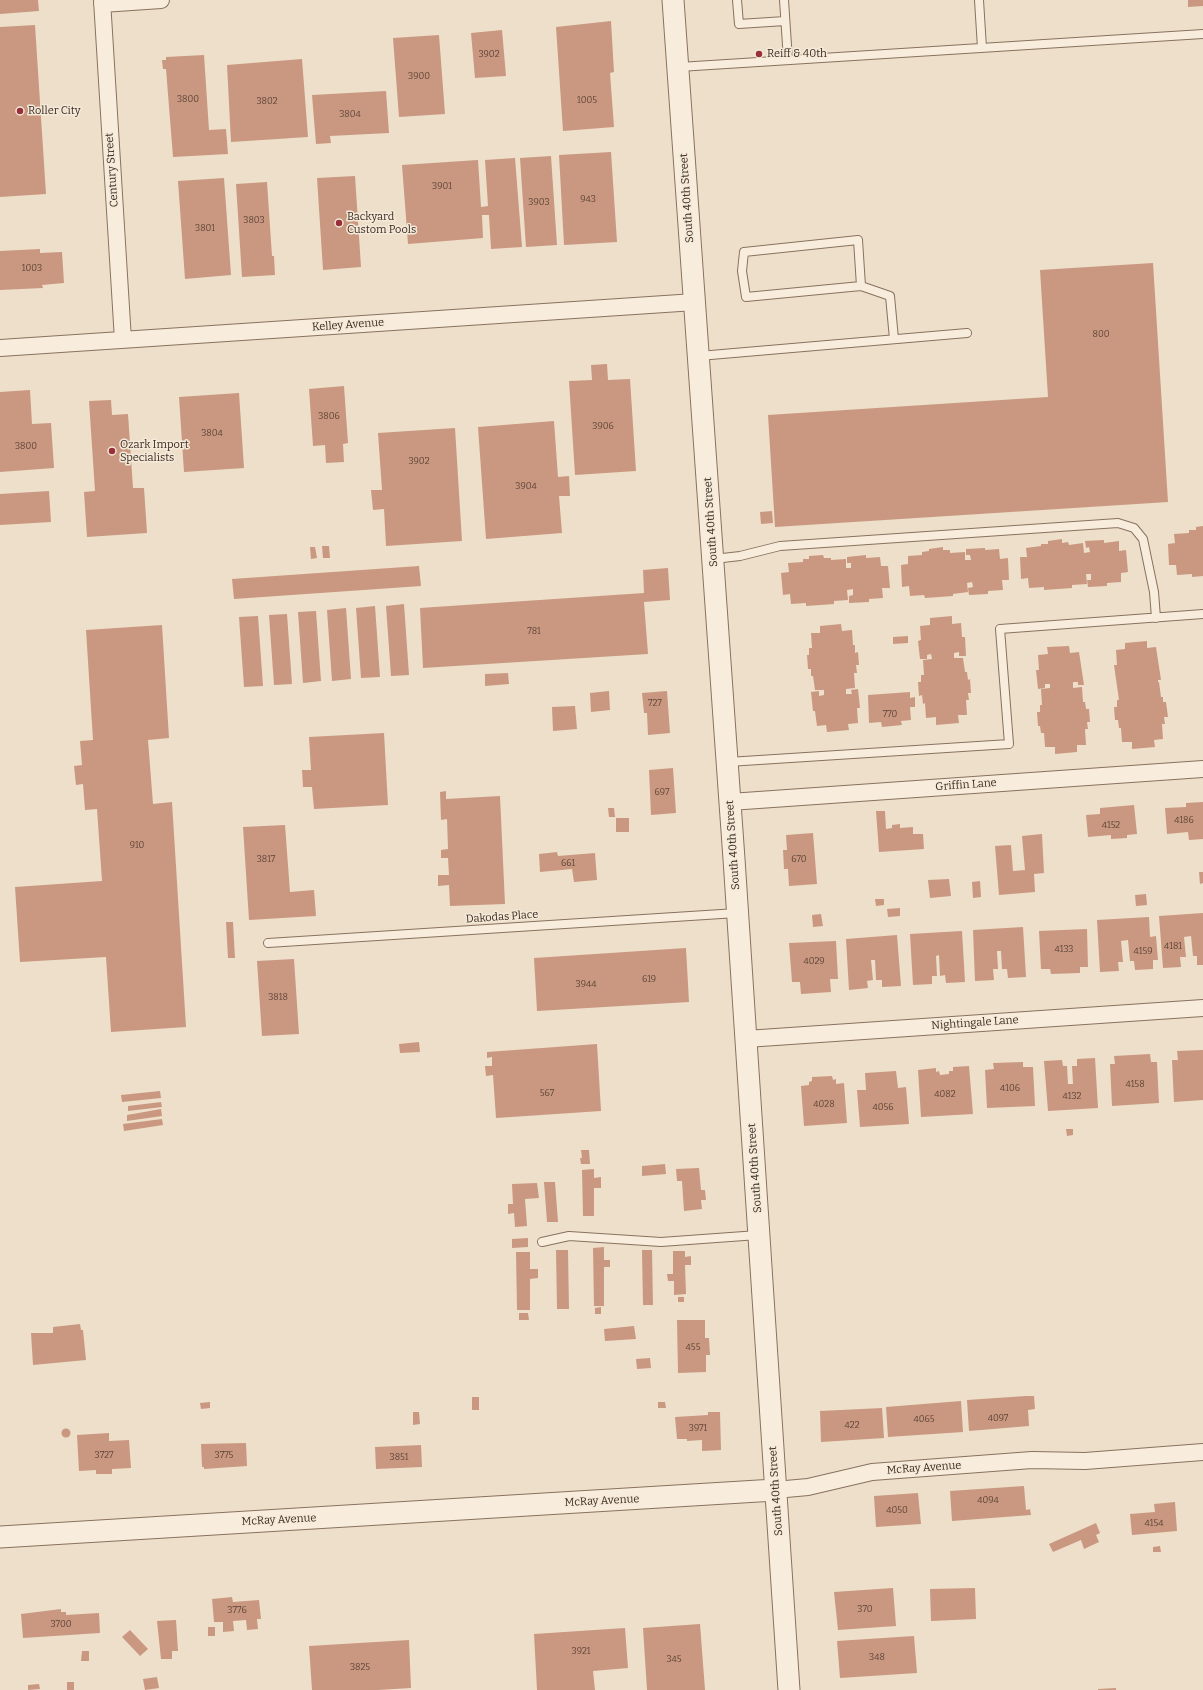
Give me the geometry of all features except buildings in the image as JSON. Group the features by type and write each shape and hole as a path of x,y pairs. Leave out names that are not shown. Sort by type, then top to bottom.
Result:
{"street":[{"path":"102,2 161,0"},
{"name":"South 40th Street","path":"673,0 738,913 789,1690"},
{"name":"Century Street","path":"102,2 123,340"},
{"name":"Kelley Avenue","path":"0,348 695,302"},
{"name":"Griffin Lane","path":"730,802 1203,769"},
{"name":"Nightingale Lane","path":"746,1039 1203,1008"},
{"name":"McRay Avenue","path":"0,1537 775,1490 808,1487 872,1472 1032,1460 1085,1461 1203,1452"}],"lane":[{"path":"737,0 739,24 785,21"},
{"path":"784,0 788,60"},
{"path":"980,0 982,48"},
{"path":"678,67 1203,34"},
{"path":"861,286 858,240 744,252 742,271 746,297 861,286 890,296 894,339"},
{"path":"699,356 967,333"},
{"path":"713,559 740,556 780,546 1118,523 1134,528 1143,539 1154,592 1156,618"},
{"path":"727,762 1009,744 1000,629 1203,614"},
{"name":"Dakodas Place","path":"268,943 738,913"},
{"path":"542,1242 569,1236 661,1242 759,1235"}],"place":[{"name":"Reiff & 40th","path":"759,54"},
{"name":"Roller City","path":"20,111"},
{"name":"Backyard Custom Pools","path":"339,223"},
{"name":"Ozark Import Specialists","path":"112,451"}]}
